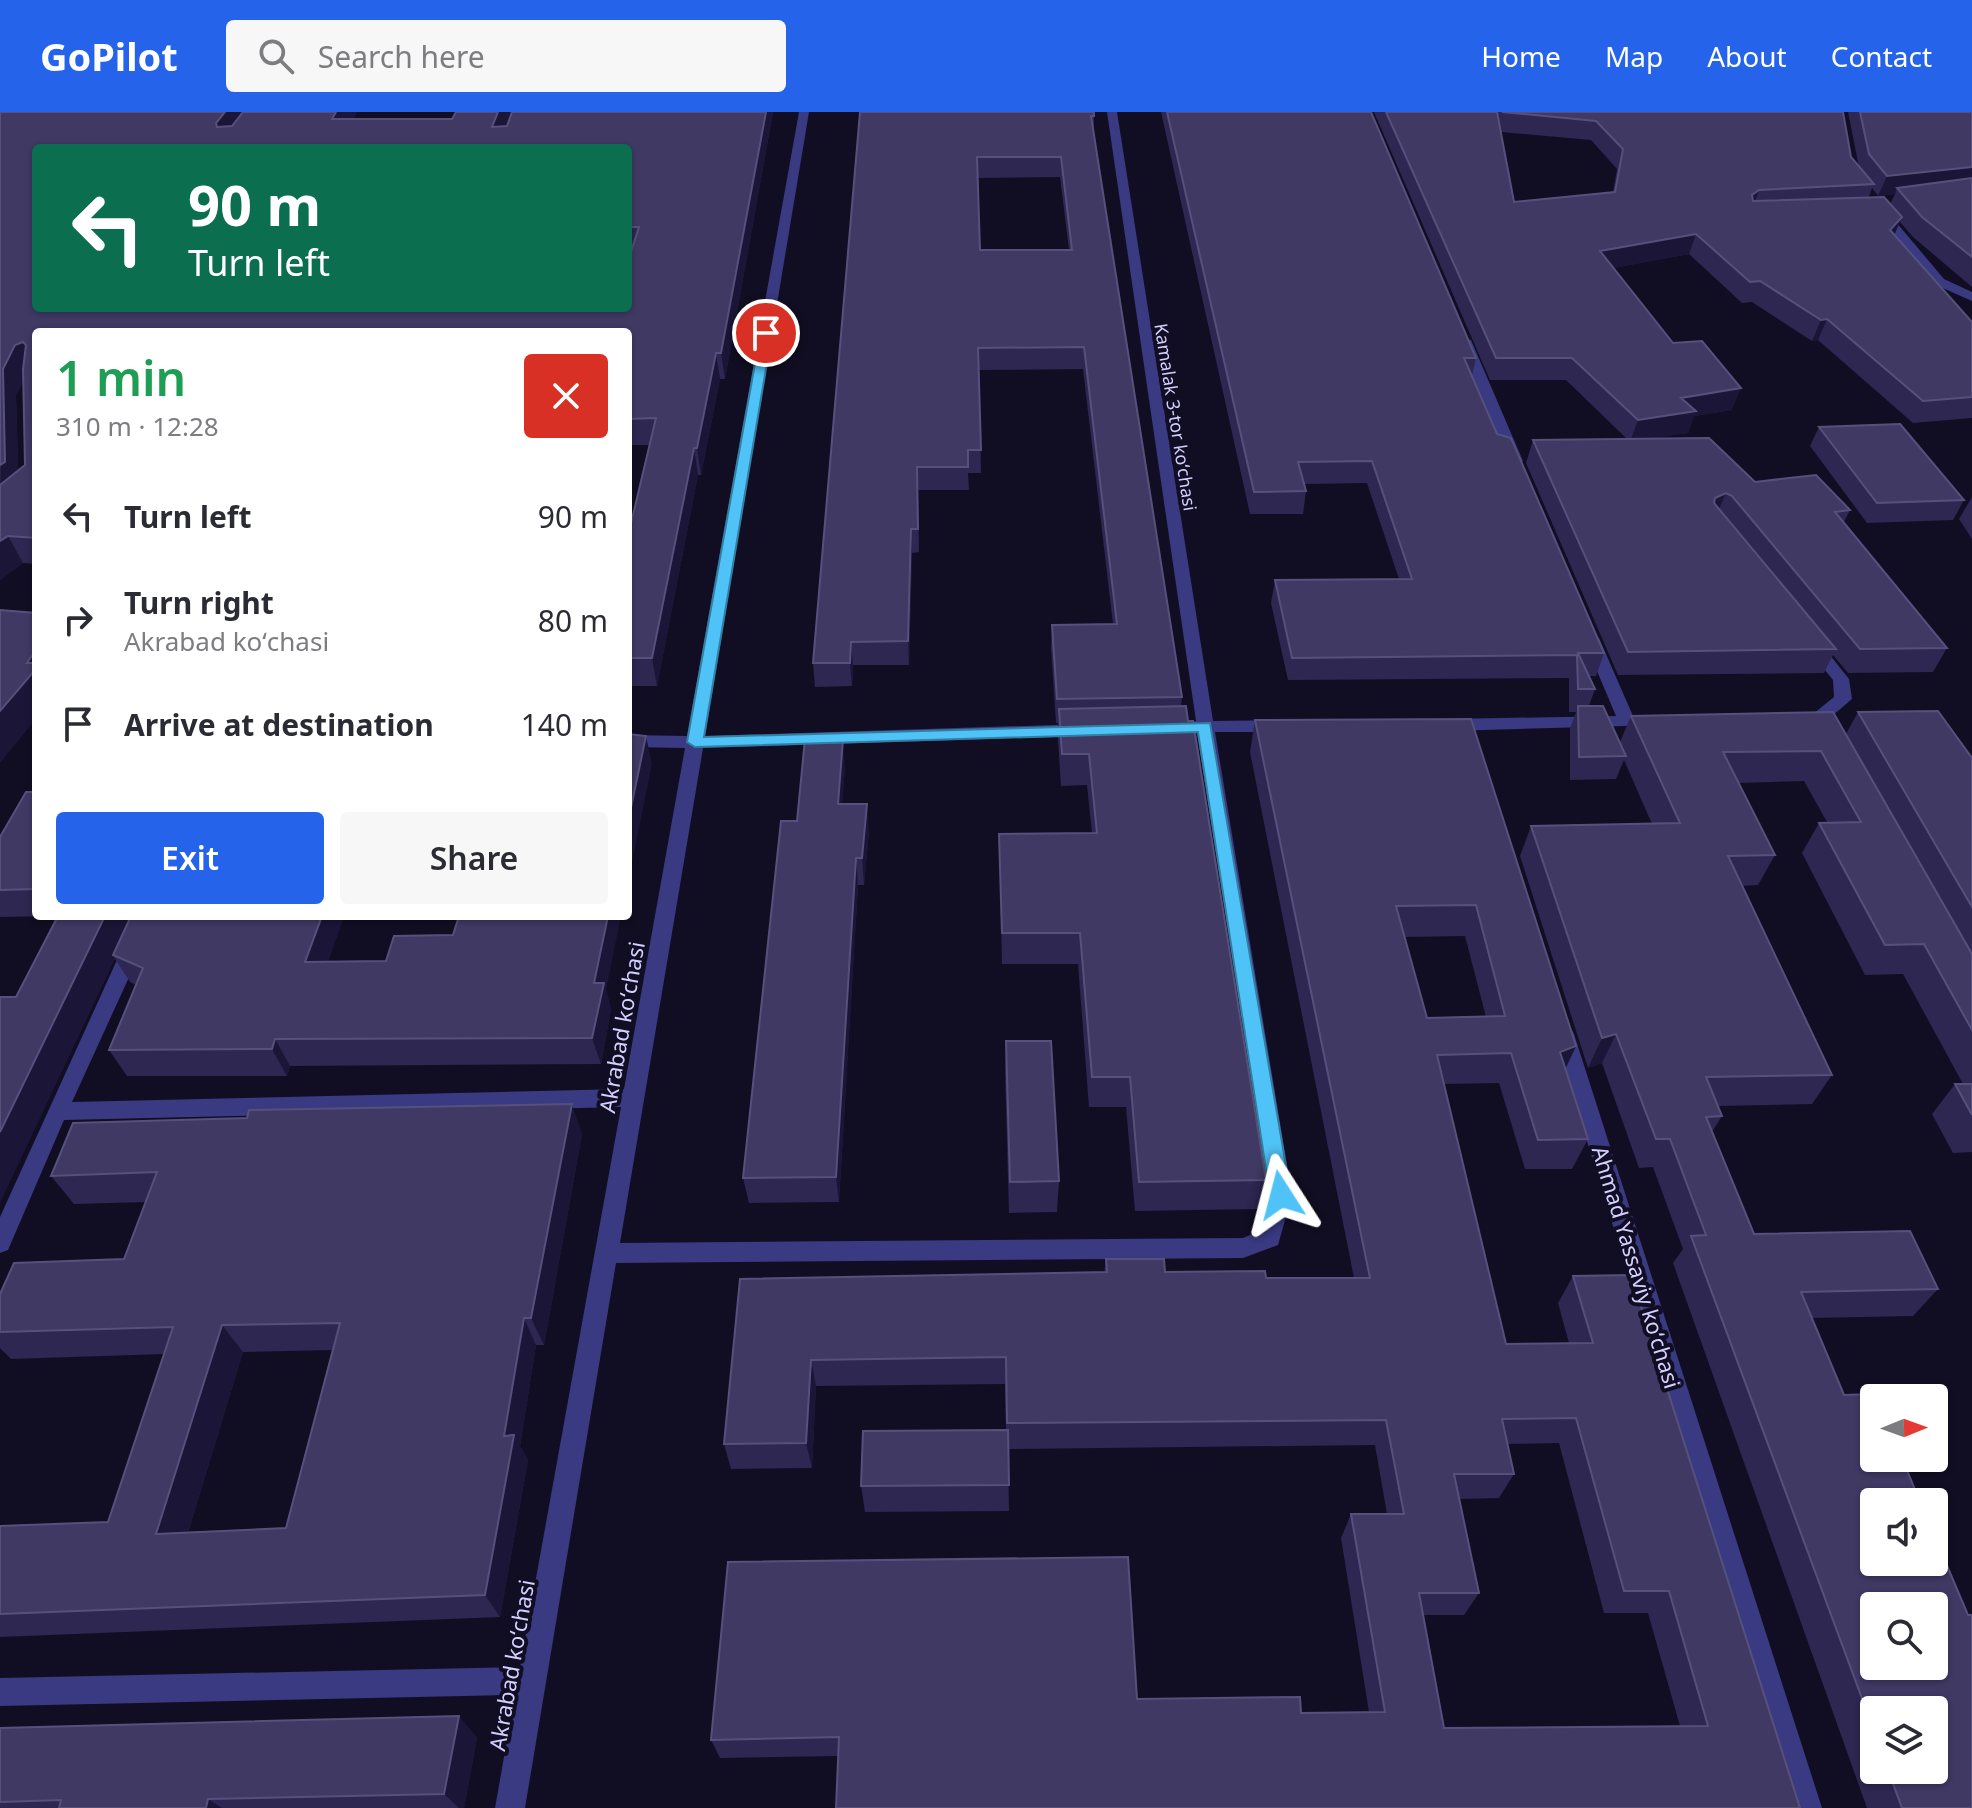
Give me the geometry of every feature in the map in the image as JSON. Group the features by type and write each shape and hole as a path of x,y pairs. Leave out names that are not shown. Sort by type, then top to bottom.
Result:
{"street":[{"name":"Akrabad koʻchasi","path":"510,1808 804,112"},
{"name":"Kamalak 3-tor koʻchasi","path":"606,1253 1243,1248 1270,1238 1281,1195 1205,726 1112,112"},
{"path":"1877,206 1940,282 1972,297"},
{"path":"1460,330 1522,475"},
{"path":"1584,620 1627,722"},
{"path":"1802,632 1841,679 1843,699 1806,721 1826,738"},
{"path":"1436,725 1469,733 1675,720"},
{"path":"1173,727 1297,726"},
{"path":"632,741 695,742 1109,729"},
{"path":"0,1243 145,920"},
{"name":"Ahmad Yassaviy koʻchasi","path":"1557,1015 1807,1808"},
{"path":"57,1111 633,1098"},
{"path":"0,1692 532,1681"}],"building":[{"path":"0,112 225,112 216,123 217,127 232,126 243,112 336,112 332,119 452,119 456,112 498,112 492,127 507,126 512,112 766,112 721,353 716,353 697,448 694,448 652,658 632,658 632,519 656,418 632,419 632,328 32,328 32,538 8,536 0,541 0,485 25,465 23,369 26,345 23,342 15,345 3,369 5,462 0,465"},
{"path":"860,112 1094,112 1091,116 1182,697 1057,699 1052,625 1117,624 1084,347 978,348 981,450 968,450 968,467 917,467 918,529 911,529 908,641 851,642 850,663 813,663","holes":["977,157 1061,157 1072,250 980,250"]},
{"path":"1167,112 1371,112 1476,358 1464,358 1497,434 1511,438 1604,653 1578,653 1595,689 1578,689 1577,655 1292,658 1275,580 1412,579 1372,461 1298,462 1306,491 1254,492"},
{"path":"1386,112 1497,112 1514,202 1615,192 1623,149 1596,121 1502,112 1843,112 1851,157 1874,184 1759,190 1752,195 1753,201 1884,197 1902,217 1890,230 1972,322 1972,397 1923,401 1827,319 1821,320 1760,281 1750,282 1696,234 1600,251 1673,343 1702,341 1741,388 1681,398 1696,411 1638,420 1572,358 1496,358"},
{"path":"1860,112 1972,112 1972,167 1887,176 1869,154"},
{"path":"1972,178 1972,257 1922,217 1897,188"},
{"path":"1900,424 1964,500 1877,503 1819,427"},
{"path":"1709,438 1755,482 1816,475 1850,510 1835,512 1947,648 1860,649 1732,496 1726,493 1715,498 1714,503 1836,649 1628,652 1533,440"},
{"path":"0,610 32,613 32,656 27,663 32,663 32,674 0,711"},
{"path":"1186,706 1188,721 1193,721 1266,1180 1139,1182 1130,1077 1092,1077 1080,933 1002,933 999,834 1097,833 1089,754 1062,754 1059,709"},
{"path":"1578,706 1603,706 1626,756 1579,757"},
{"path":"1938,711 1972,758 1972,907 1858,712"},
{"path":"1833,712 1972,954 1972,1030 1924,944 1885,945 1819,823 1861,822 1821,751 1723,752 1775,855 1728,856 1832,1075 1706,1077 1722,1116 1706,1117 1754,1234 1910,1231 1938,1289 1801,1292 1844,1395 1860,1394 1860,1472 1908,1472 1914,1488 1860,1488 1860,1576 1948,1576 1948,1568 1968,1615 1972,1615 1972,1808 1902,1808 1893,1784 1948,1784 1948,1696 1861,1696 1691,1236 1706,1235 1670,1139 1656,1139 1616,1034 1602,1038 1531,826 1680,823 1631,716"},
{"path":"1471,719 1576,1046 1560,1052 1588,1139 1538,1140 1511,1053 1437,1055 1506,1344 1593,1343 1573,1276 1631,1275 1800,1808 836,1808 839,1737 711,1740 728,1562 1128,1557 1137,1699 1300,1697 1301,1713 1385,1712 1351,1514 1404,1514 1386,1420 1007,1423 1006,1357 811,1360 806,1443 724,1444 740,1279 1107,1272 1106,1259 1164,1259 1165,1272 1265,1271 1266,1278 1370,1278 1255,720","holes":["1476,905 1505,1016 1427,1018 1396,906","1576,1418 1624,1591 1669,1591 1708,1726 1444,1728 1419,1593 1479,1593 1454,1474 1514,1474 1502,1419"]},
{"path":"632,734 646,736 632,803"},
{"path":"805,739 843,739 838,804 867,804 862,858 856,858 836,1177 743,1178 781,821 797,821"},
{"path":"26,792 32,792 32,889 0,890 0,837"},
{"path":"56,920 103,920 0,1132 0,997 16,997"},
{"path":"129,920 321,920 305,962 386,961 394,936 453,935 458,920 607,920 594,983 604,983 592,1038 275,1039 272,1049 109,1050 143,968 113,955"},
{"path":"1006,1041 1051,1041 1059,1181 1010,1182"},
{"path":"1955,1084 1972,1084 1972,1115"},
{"path":"572,1104 531,1318 524,1318 504,1436 514,1435 485,1595 0,1614 0,1526 108,1522 173,1327 0,1332 0,1294 14,1263 124,1259 157,1172 51,1176 73,1123 247,1118 249,1110","holes":["340,1323 286,1528 156,1534 222,1325"]},
{"path":"1008,1430 1009,1485 861,1486 863,1431"},
{"path":"459,1716 444,1794 208,1799 206,1808 59,1808 61,1800 0,1802 0,1728"}],"route":[{"path":"766,333 695,742 1205,726 1281,1195"}]}
